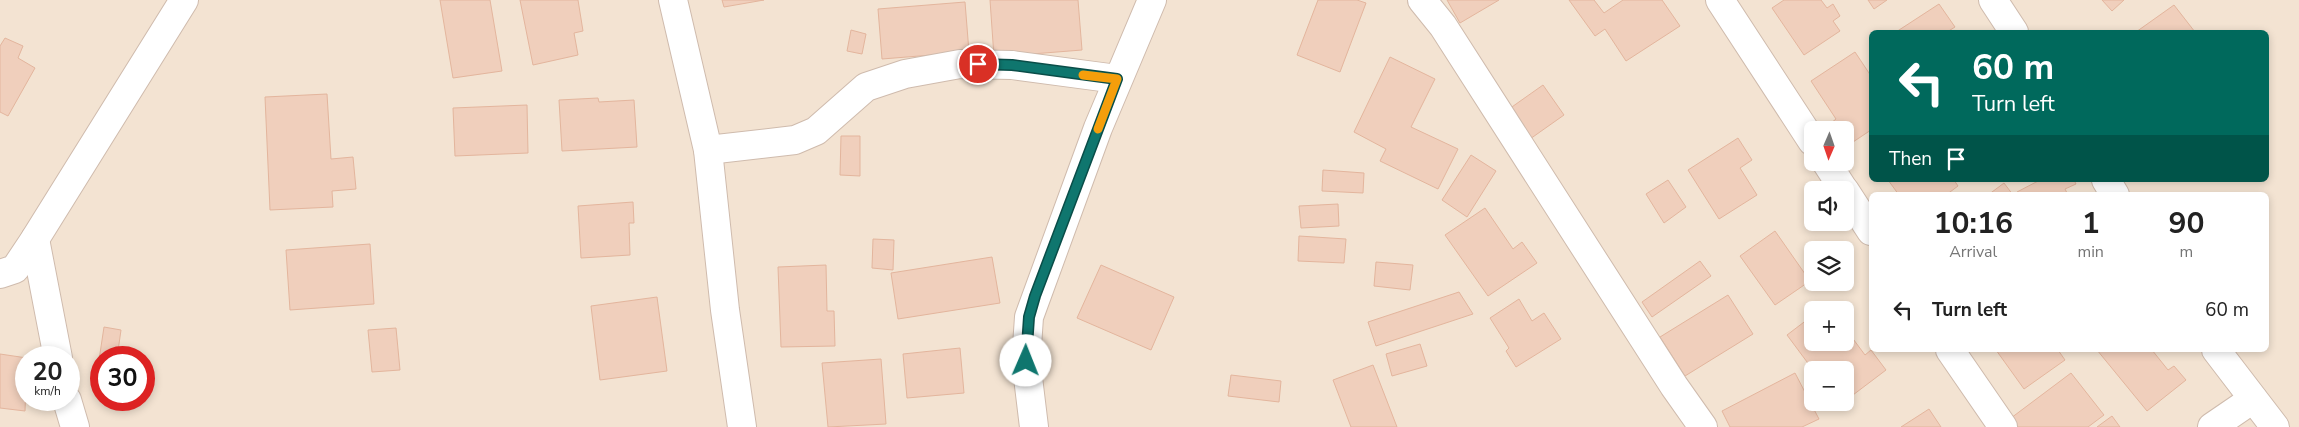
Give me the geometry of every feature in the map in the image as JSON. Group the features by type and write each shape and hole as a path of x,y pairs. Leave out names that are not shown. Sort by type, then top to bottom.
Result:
{"street":[{"path":"0,274 14,269 35,239 184,0"},
{"path":"673,0 708,150 725,310 742,427"},
{"path":"1034,427 1026,361 1029,317 1117,79 1152,0"},
{"path":"1422,0 1443,26 1674,386 1703,427"},
{"path":"1720,0 1804,129"},
{"path":"1993,0 2013,30"},
{"path":"708,150 796,140 816,131 866,87 905,74 960,64 1012,65 1117,79"},
{"path":"1854,204 1869,228"},
{"path":"35,239 56,346"},
{"path":"1951,352 2003,427"},
{"path":"2217,352 2274,427"},
{"path":"2212,427 2252,399"},
{"path":"70,411 75,427"}],"shaded area":[{"path":"0,0 2299,0 2299,427 0,427"}],"building":[{"path":"440,0 490,0 502,71 453,78"},
{"path":"520,0 578,0 583,31 574,33 578,55 533,65"},
{"path":"722,0 764,0 724,7"},
{"path":"990,0 1078,0 1082,50 994,57"},
{"path":"1318,0 1357,0 1366,3 1340,72 1297,55"},
{"path":"1447,0 1499,0 1460,23"},
{"path":"1569,0 1594,0 1604,13 1623,0 1662,0 1680,26 1626,61 1605,29 1595,36"},
{"path":"1784,0 1821,0 1827,8 1833,4 1840,16 1833,21 1840,31 1804,55 1772,8"},
{"path":"1868,0 1887,0 1874,9"},
{"path":"2102,0 2124,0 2112,11"},
{"path":"965,2 969,52 882,59 878,9"},
{"path":"1939,4 1955,27 1950,30 1899,30"},
{"path":"2174,5 2193,30 2139,30"},
{"path":"851,30 866,34 862,54 847,51"},
{"path":"5,38 23,46 18,58 35,68 8,116 0,112 0,46"},
{"path":"1855,52 1869,73 1869,131 1854,141 1854,121 1834,121 1836,119 1811,81"},
{"path":"1390,57 1435,79 1411,127 1458,149 1438,189 1380,161 1386,149 1354,132"},
{"path":"1543,85 1564,115 1530,139 1509,109"},
{"path":"327,94 331,159 353,157 356,189 332,191 333,207 270,210 265,97"},
{"path":"598,98 599,102 634,100 637,147 562,151 559,100"},
{"path":"527,105 528,153 455,156 453,108"},
{"path":"841,136 860,136 860,176 840,175"},
{"path":"1738,138 1752,160 1740,168 1757,195 1719,219 1688,170"},
{"path":"1471,155 1496,171 1467,217 1442,200"},
{"path":"1323,170 1364,173 1363,193 1322,191"},
{"path":"1668,180 1686,207 1664,223 1646,194"},
{"path":"1889,182 1955,182 1958,186 1950,192 1897,192"},
{"path":"2036,182 2075,182 2076,184 2065,189 2066,192 2017,192"},
{"path":"2004,183 2011,192 1992,192"},
{"path":"633,202 634,223 629,223 630,255 581,258 578,206"},
{"path":"1338,204 1339,226 1301,228 1299,206"},
{"path":"1485,208 1513,249 1522,242 1537,263 1488,296 1445,235"},
{"path":"1775,231 1804,272 1804,285 1775,305 1740,256"},
{"path":"1299,236 1346,239 1344,263 1298,261"},
{"path":"873,239 894,240 893,270 872,268"},
{"path":"370,244 374,304 290,310 286,250"},
{"path":"992,257 1000,303 898,319 891,273"},
{"path":"1700,261 1711,276 1652,317 1642,302"},
{"path":"1376,262 1413,265 1410,290 1374,286"},
{"path":"826,265 827,311 834,311 835,346 781,347 778,267"},
{"path":"1101,265 1174,297 1151,350 1077,318"},
{"path":"1459,292 1473,314 1376,346 1368,322"},
{"path":"1728,295 1753,334 1685,376 1660,337"},
{"path":"657,297 667,371 600,380 591,306"},
{"path":"1519,299 1532,321 1544,313 1561,339 1516,367 1506,351 1509,348 1490,318"},
{"path":"1804,322 1804,351 1854,351 1854,340 1865,355 1869,352 1872,352 1886,370 1854,394 1854,361 1806,361 1787,335"},
{"path":"104,327 121,330 119,346 101,346"},
{"path":"396,328 400,370 372,372 368,330"},
{"path":"1420,344 1427,366 1392,376 1386,354"},
{"path":"960,348 964,393 907,398 903,354"},
{"path":"1997,352 2059,352 2065,360 2024,389"},
{"path":"2099,352 2154,352 2168,370 2174,366 2186,380 2147,411"},
{"path":"0,354 15,356 15,410 0,408"},
{"path":"881,359 886,424 828,427 822,363"},
{"path":"1373,365 1397,427 1351,427 1333,380"},
{"path":"1795,373 1804,390 1804,411 1815,411 1819,419 1802,427 1730,427 1722,411"},
{"path":"2071,373 2104,415 2088,427 2018,427 2011,418"},
{"path":"1231,375 1281,381 1279,402 1228,396"},
{"path":"1929,409 1941,427 1901,427"},
{"path":"2112,416 2120,427 2097,427"}],"slow traffic":[{"path":"1083,75 1117,79 1098,129"}],"route":[{"path":"978,64 1012,65 1117,79 1035,296 1026,337 1026,361"}]}
